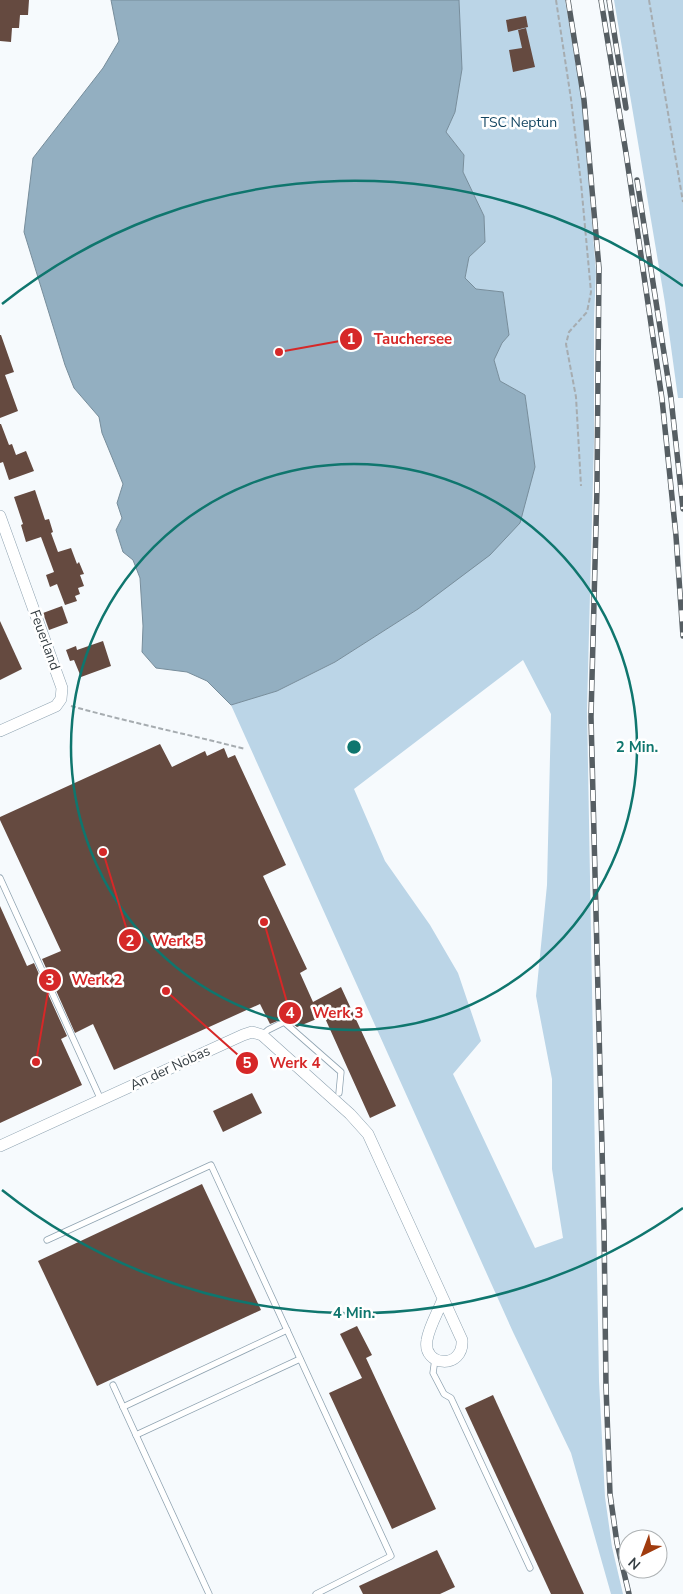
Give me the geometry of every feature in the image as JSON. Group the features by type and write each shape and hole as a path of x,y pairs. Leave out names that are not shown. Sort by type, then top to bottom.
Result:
{"street":[{"name":"Feuerland","path":"0,516 62,688 61,699"},
{"path":"0,731 56,706 61,699"},
{"name":"An der Nobas","path":"0,1146 243,1035 252,1032 262,1035"},
{"path":"262,1035 350,1114 368,1134 462,1340 461,1352 457,1357 442,1362 435,1360 428,1353 426,1342 443,1299"}],"lane":[{"path":"0,878 101,1100"},
{"path":"262,1035 284,1022 341,1072 339,1093"},
{"path":"46,1240 211,1165 391,1556 316,1594"},
{"path":"123,1407 287,1330"},
{"path":"136,1435 300,1359"},
{"path":"435,1360 433,1373 444,1394 451,1398 530,1568"},
{"path":"113,1385 209,1594"}],"path":[{"path":"556,0 571,99 591,292 588,312 568,332 566,344 576,397 581,486"},
{"path":"649,0 683,202"},
{"path":"61,699 68,706 245,749"}],"green space":[{"name":"TSC Neptun","path":"459,0 565,0 582,100 596,272 587,709 599,1381 605,1497 612,1547 623,1594 611,1594 571,1453 513,1332 231,705 277,691 335,662 418,609 535,467 525,395 500,381 494,360 502,343 509,335 503,292 476,289 465,278 469,257 485,242 484,216 463,172 464,155 446,132 455,112 462,69","holes":["523,660 551,714 547,885 536,996 552,1079 552,1169 563,1238 535,1248 453,1074 481,1041 458,973 430,925 385,861 354,789"]},
{"path":"614,0 683,0 683,398 678,398 665,303"}],"shaded area":[{"path":"111,0 459,0 462,69 455,112 446,132 464,155 463,172 484,216 485,242 469,257 465,278 476,289 503,292 509,335 502,343 494,360 500,381 525,395 535,467 520,523 490,555 418,609 335,662 277,691 231,705 207,681 187,672 156,668 142,652 143,626 140,578 133,560 123,552 116,530 122,518 117,503 123,484 102,433 99,417 74,388 65,365 24,232 33,158 103,68 119,41"}],"building":[{"path":"0,0 29,0 28,15 20,15 19,28 12,28 11,42 0,41"},
{"path":"526,16 528,27 508,32 506,20"},
{"path":"526,28 535,67 513,72 509,50 522,48 518,30"},
{"path":"0,335 14,372 5,375 18,411 0,418"},
{"path":"0,424 9,445 12,444 16,455 26,451 34,471 9,480 3,462 0,463"},
{"path":"35,490 45,520 49,519 53,532 51,533 58,552 71,548 77,564 79,562 84,574 80,575 84,586 78,588 80,594 75,596 77,601 65,605 57,584 50,587 46,575 54,572 41,537 26,542 21,525 23,524 14,497"},
{"path":"62,606 68,623 49,630 43,613"},
{"path":"0,621 22,669 0,680"},
{"path":"103,641 111,666 81,677 74,660 70,661 66,650 76,646 77,650"},
{"path":"160,744 172,767 205,751 207,756 224,748 228,758 235,755 286,865 263,876 307,969 300,973 313,1002 341,987 396,1106 370,1118 324,1016 297,1027 285,1018 270,1024 260,1004 114,1070 93,1024 75,1033 42,959 61,951 0,817"},
{"path":"0,906 27,966 34,963 67,1036 61,1039 82,1085 0,1123"},
{"path":"252,1093 262,1113 223,1132 213,1111"},
{"path":"202,1184 261,1310 97,1386 38,1261"},
{"path":"357,1326 372,1355 366,1358 436,1509 392,1529 329,1393 362,1378 340,1334"},
{"path":"493,1395 584,1594 551,1594 465,1408"},
{"path":"437,1550 455,1587 440,1594 363,1594 359,1586"}],"railway":[{"path":"568,0 584,100 599,268 597,488 591,717 604,1226 606,1387 610,1494 617,1543 629,1594"},
{"path":"601,0 626,153 662,399 676,536 683,636"},
{"path":"609,0 626,108"},
{"path":"637,180 671,398 683,509"}],"place":[{"name":"Tauchersee","path":"279,352"},
{"name":"Werk 5","path":"103,852"},
{"name":"Werk 3","path":"264,922"},
{"name":"Werk 4","path":"166,991"},
{"name":"Werk 2","path":"36,1062"}]}
